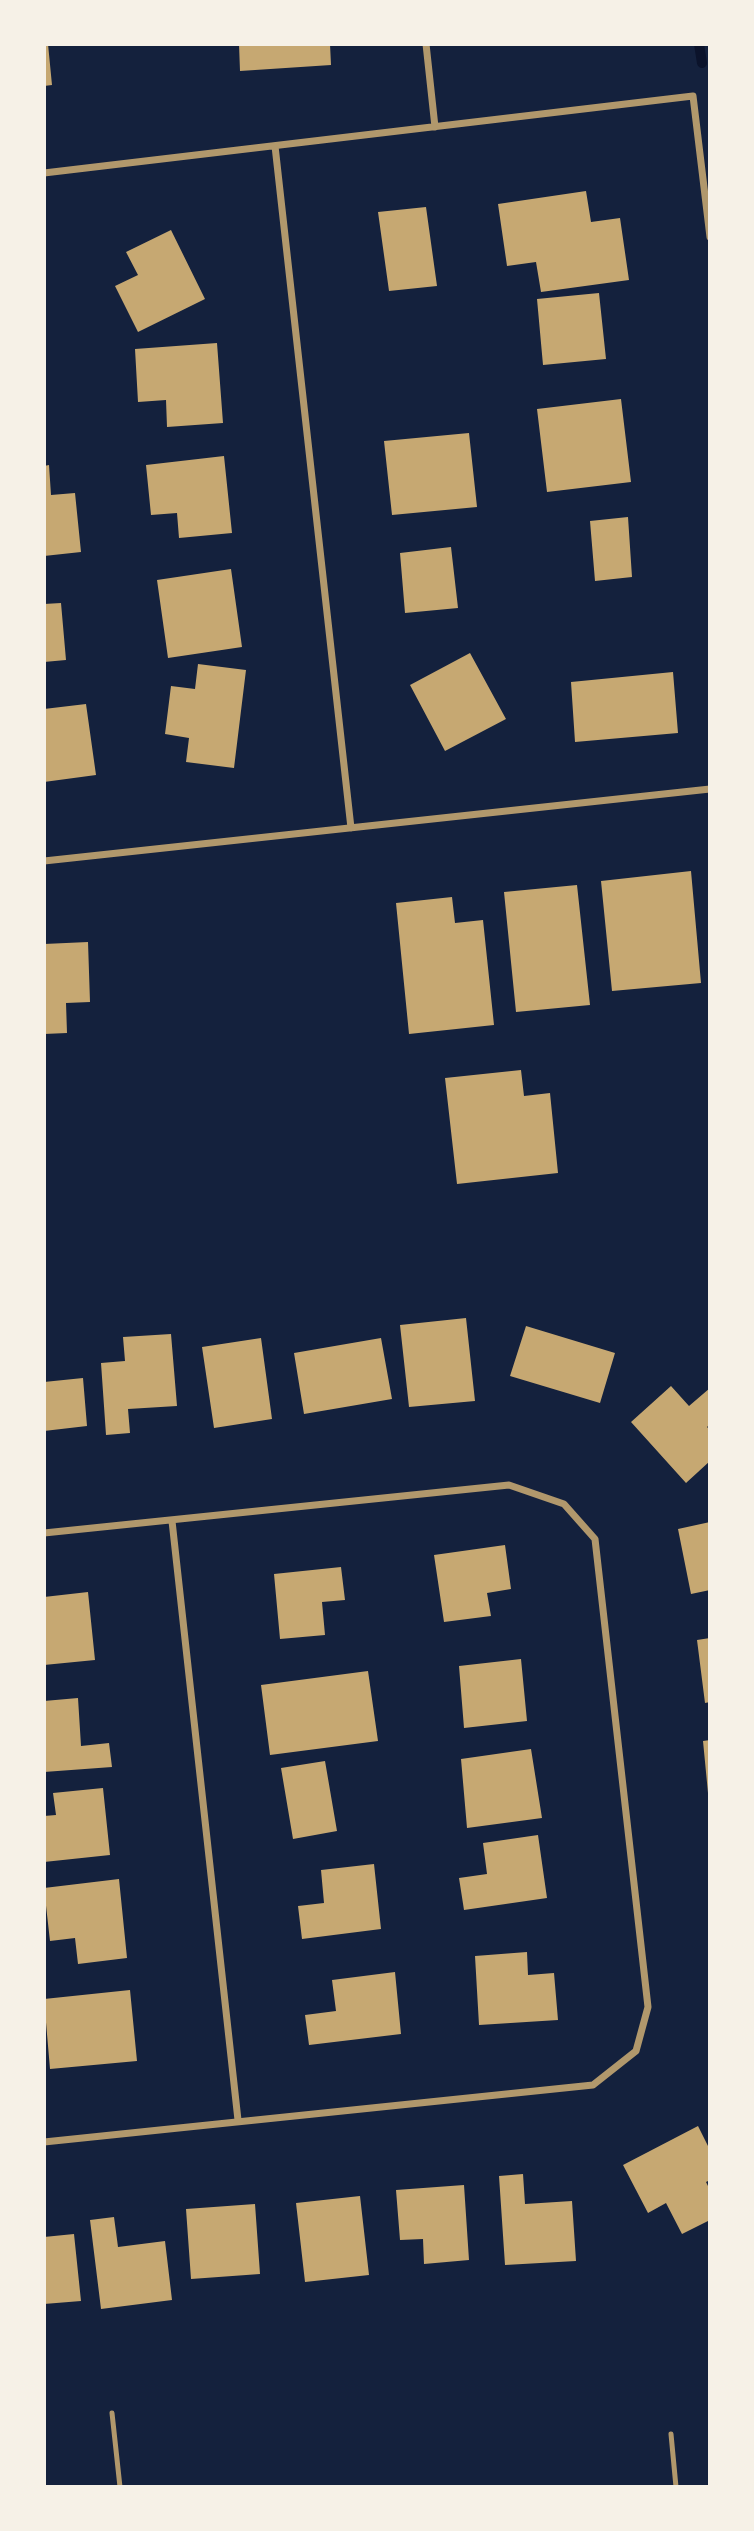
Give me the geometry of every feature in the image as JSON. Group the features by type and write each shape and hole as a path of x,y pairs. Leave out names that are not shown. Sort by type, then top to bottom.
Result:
{"street":[{"path":"426,44 435,127"},
{"path":"44,173 693,96 710,237"},
{"path":"275,146 351,828"},
{"path":"44,861 710,789"},
{"path":"44,1533 509,1485 564,1504 595,1539 648,2007 636,2051 593,2085 44,2142"},
{"path":"172,1521 238,2120"}],"lane":[{"path":"112,2413 120,2487"},
{"path":"671,2434 676,2487"}],"building":[{"path":"44,44 48,44 52,85 44,86"},
{"path":"239,44 330,44 331,65 240,71"},
{"path":"586,191 591,222 620,218 629,280 541,292 536,262 507,266 498,204"},
{"path":"426,207 437,286 389,291 378,212"},
{"path":"171,230 205,299 138,332 115,286 138,275 126,252"},
{"path":"599,293 606,359 543,365 537,299"},
{"path":"217,343 223,423 167,427 166,400 138,402 135,349"},
{"path":"621,399 631,482 547,492 537,409"},
{"path":"469,433 477,507 392,515 384,441"},
{"path":"224,456 232,533 179,538 177,513 151,515 146,465"},
{"path":"49,465 51,495 75,493 81,552 44,556 44,466"},
{"path":"628,517 632,577 595,581 590,521"},
{"path":"451,547 458,608 405,613 400,553"},
{"path":"231,569 242,647 168,658 157,580"},
{"path":"61,603 66,660 44,662 44,604"},
{"path":"470,653 506,719 445,751 410,685"},
{"path":"198,664 246,670 234,768 186,762 189,738 165,734 171,686 195,689"},
{"path":"673,672 678,733 575,742 571,682"},
{"path":"86,704 96,775 44,782 44,709"},
{"path":"691,871 701,983 612,991 601,881"},
{"path":"577,885 590,1005 516,1012 504,892"},
{"path":"452,897 455,923 483,920 494,1025 409,1034 396,903"},
{"path":"88,942 90,1002 66,1003 67,1033 44,1034 44,944"},
{"path":"521,1070 524,1096 550,1093 558,1173 457,1184 445,1078"},
{"path":"466,1318 475,1401 409,1407 400,1325"},
{"path":"526,1326 615,1353 600,1403 510,1376"},
{"path":"171,1334 177,1406 128,1409 130,1433 106,1435 101,1363 125,1361 123,1337"},
{"path":"261,1338 272,1419 214,1428 202,1347"},
{"path":"381,1338 392,1399 304,1414 294,1353"},
{"path":"83,1378 87,1426 44,1431 44,1382"},
{"path":"671,1386 689,1406 710,1388 710,1424 707,1427 710,1430 710,1461 686,1483 631,1422"},
{"path":"710,1522 710,1590 691,1594 678,1529"},
{"path":"505,1545 511,1589 487,1593 491,1616 444,1622 434,1555"},
{"path":"341,1567 345,1600 322,1602 325,1635 280,1639 274,1574"},
{"path":"88,1592 95,1660 44,1665 44,1597"},
{"path":"710,1638 710,1702 705,1703 697,1640"},
{"path":"521,1659 527,1721 464,1728 459,1666"},
{"path":"368,1671 378,1741 270,1755 261,1685"},
{"path":"78,1698 81,1746 109,1743 112,1767 44,1772 44,1701"},
{"path":"710,1740 710,1792 708,1793 703,1741"},
{"path":"531,1749 542,1818 467,1828 461,1759"},
{"path":"325,1761 337,1831 293,1839 281,1768"},
{"path":"103,1788 110,1855 44,1862 44,1816 56,1815 53,1793"},
{"path":"538,1835 547,1898 464,1910 459,1878 487,1874 483,1843"},
{"path":"374,1864 381,1929 302,1939 298,1906 324,1903 321,1870"},
{"path":"119,1879 127,1958 78,1964 75,1938 50,1941 44,1888"},
{"path":"527,1952 528,1975 554,1973 558,2020 479,2025 475,1956"},
{"path":"395,1972 401,2034 309,2045 305,2015 336,2011 332,1980"},
{"path":"130,1990 137,2061 50,2069 44,1999"},
{"path":"698,2126 710,2150 710,2180 706,2182 710,2190 710,2220 682,2234 666,2203 648,2213 623,2165"},
{"path":"523,2174 525,2204 572,2201 576,2261 505,2265 499,2176"},
{"path":"464,2185 469,2260 424,2264 423,2239 400,2240 396,2190"},
{"path":"360,2196 369,2275 305,2282 296,2203"},
{"path":"255,2204 260,2274 191,2279 186,2209"},
{"path":"114,2217 118,2247 165,2241 172,2300 101,2309 90,2220"},
{"path":"74,2234 81,2301 44,2304 44,2237"}],"waterway":[{"path":"699,44 702,63"}]}
